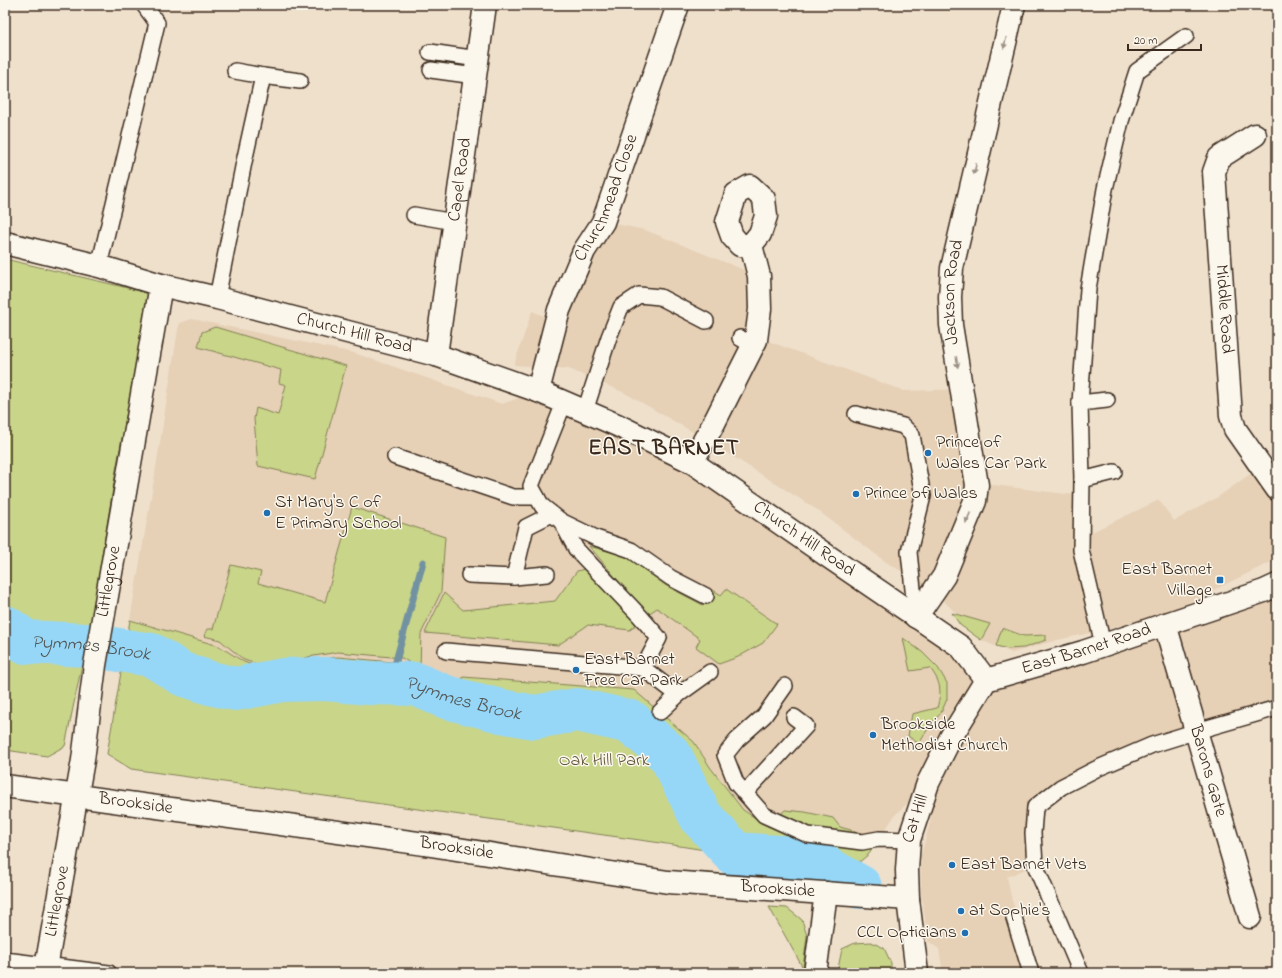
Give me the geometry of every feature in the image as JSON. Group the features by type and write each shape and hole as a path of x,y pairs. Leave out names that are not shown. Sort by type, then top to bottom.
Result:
{"street":[{"name":"Capel Road","path":"436,355 485,5"},
{"name":"Churchmead Close","path":"538,391 559,310 584,251 603,222 678,5"},
{"name":"Jackson Road","path":"916,617 944,576 975,501 977,485 951,325 950,297 952,268 1014,5"},
{"name":"Middle Road","path":"1255,135 1219,158 1214,172 1231,416 1235,429 1277,489"},
{"name":"Church Hill Road","path":"5,243 99,266 161,286 217,298 436,355 538,391 617,425 692,462 916,617"},
{"path":"692,462 714,423 747,342 756,340 760,309 759,276 751,246"},
{"name":"Littlegrove","path":"46,969 83,760 95,665 161,286"},
{"name":"East Barnet Road","path":"986,680 1083,652 1277,585"},
{"path":"916,617 961,647 986,680"},
{"name":"Barons Gate","path":"1165,624 1250,917"},
{"name":"Cat Hill","path":"917,973 908,899 907,870 909,840 928,783 951,737 986,680"},
{"name":"Brookside","path":"5,786 432,845 668,882 908,899"},
{"path":"815,973 826,893"}],"lane":[{"path":"99,266 157,22 144,5"},
{"path":"1103,645 1081,550 1082,480 1080,403 1088,289 1105,189 1121,121 1136,71 1186,36"},
{"path":"430,52 476,68"},
{"path":"431,70 476,68"},
{"path":"235,72 300,81"},
{"path":"217,298 263,76"},
{"path":"414,215 454,222"},
{"path":"585,411 609,337 621,307 639,295 660,297 706,321"},
{"path":"1080,403 1107,400"},
{"path":"564,402 531,486 542,506 556,518 596,538 631,550 671,578 706,596"},
{"path":"856,414 903,426 912,435 923,496 909,552 916,617"},
{"path":"395,457 514,497 537,496"},
{"path":"1082,480 1114,472"},
{"path":"514,577 526,527 556,518"},
{"path":"556,518 576,549 659,638 644,668"},
{"path":"469,575 514,577 547,574"},
{"path":"446,651 644,668 678,695"},
{"path":"660,712 678,695 710,672"},
{"path":"785,686 764,716 737,740 724,755 736,783 764,815 808,835 862,842 879,839 909,840"},
{"path":"1082,973 1035,865 1033,833 1035,808 1061,787 1096,769 1152,745 1277,708"},
{"path":"745,793 806,726 794,717"},
{"path":"1014,918 1032,973"},
{"path":"5,960 46,969 109,973"}],"shaded area":[{"path":"606,222 645,230 759,276 757,337 904,391 968,389 986,484 1090,497 1090,533 1159,500 1174,521 1218,497 1274,457 1277,461 1277,559 1173,610 1109,629 1057,640 1012,653 983,641 944,601 918,581 886,562 816,509 710,442 625,393 569,369 514,365 532,311 560,323"},
{"path":"192,319 354,353 502,404 538,391 617,425 829,557 986,680 1277,585 1277,708 1152,745 1035,808 1035,865 1007,877 1012,901 1042,973 943,973 939,949 928,941 921,890 921,855 931,819 928,784 895,815 879,839 840,827 833,818 804,812 785,810 768,826 743,810 710,767 694,742 463,677 463,689 425,684 404,663 338,657 310,660 268,670 244,662 219,646 130,620 178,330 180,323"}],"green space":[{"path":"5,259 149,293 116,470 92,617 65,746 47,756 5,750"},
{"path":"215,327 346,366 315,479 258,466 254,419 256,408 278,415 286,385 279,383 281,370 198,347 202,332"},
{"path":"352,507 445,537 441,592 421,634 420,669 402,658 338,652 308,657 270,668 244,660 220,640 204,636 207,629 213,629 231,565 261,572 258,583 325,602"},
{"path":"589,546 626,556 665,585 703,605 713,590 721,595 726,589 777,624 763,643 738,657 719,664 696,647 700,639 657,608 647,615"},
{"path":"588,568 639,622 630,630 588,625 558,645 425,633 444,593 463,610 555,601 577,571"},
{"path":"952,613 990,624 981,640 960,625"},
{"name":"Oak Hill Park","path":"130,620 219,646 244,662 268,670 310,660 338,657 404,663 425,676 425,684 462,689 463,677 634,690 694,742 710,767 743,810 768,826 785,810 805,812 833,818 840,827 879,839 869,854 851,869 832,870 654,842 131,769 107,754"},
{"path":"1002,628 1024,636 1046,635 1046,640 1024,648 1008,649 996,646"},
{"path":"903,638 922,652 938,668 947,683 947,699 941,713 930,725 919,744 908,736 912,714 937,708 940,696 940,687 930,668 910,671"},
{"path":"769,907 787,908 802,920 807,936 803,968"},
{"path":"871,942 884,948 891,963 891,973 837,973 842,949 855,943"}],"waterway":[{"path":"390,683 423,562"},
{"name":"Pymmes Brook","path":"5,627 26,642 86,645 152,655 182,674 236,689 283,680 325,679 370,683 415,684 446,697 501,711 534,717 577,710 631,722 670,755 701,817 735,854 810,859 860,887"}],"place":[{"name":"Prince of Wales Car Park","path":"928,453"},
{"name":"Prince of Wales","path":"856,494"},
{"name":"St Mary's C of E Primary School","path":"267,513"},
{"name":"East Barnet Village","path":"1220,580"},
{"name":"East Barnet Free Car Park","path":"576,670"},
{"name":"Brookside Methodist Church","path":"873,735"},
{"name":"East Barnet Vets","path":"952,865"},
{"name":"at Sophie's","path":"961,911"},
{"name":"CCL Opticians","path":"965,933"}],"district":[{"name":"EAST BARNET","path":"664,449"}]}
